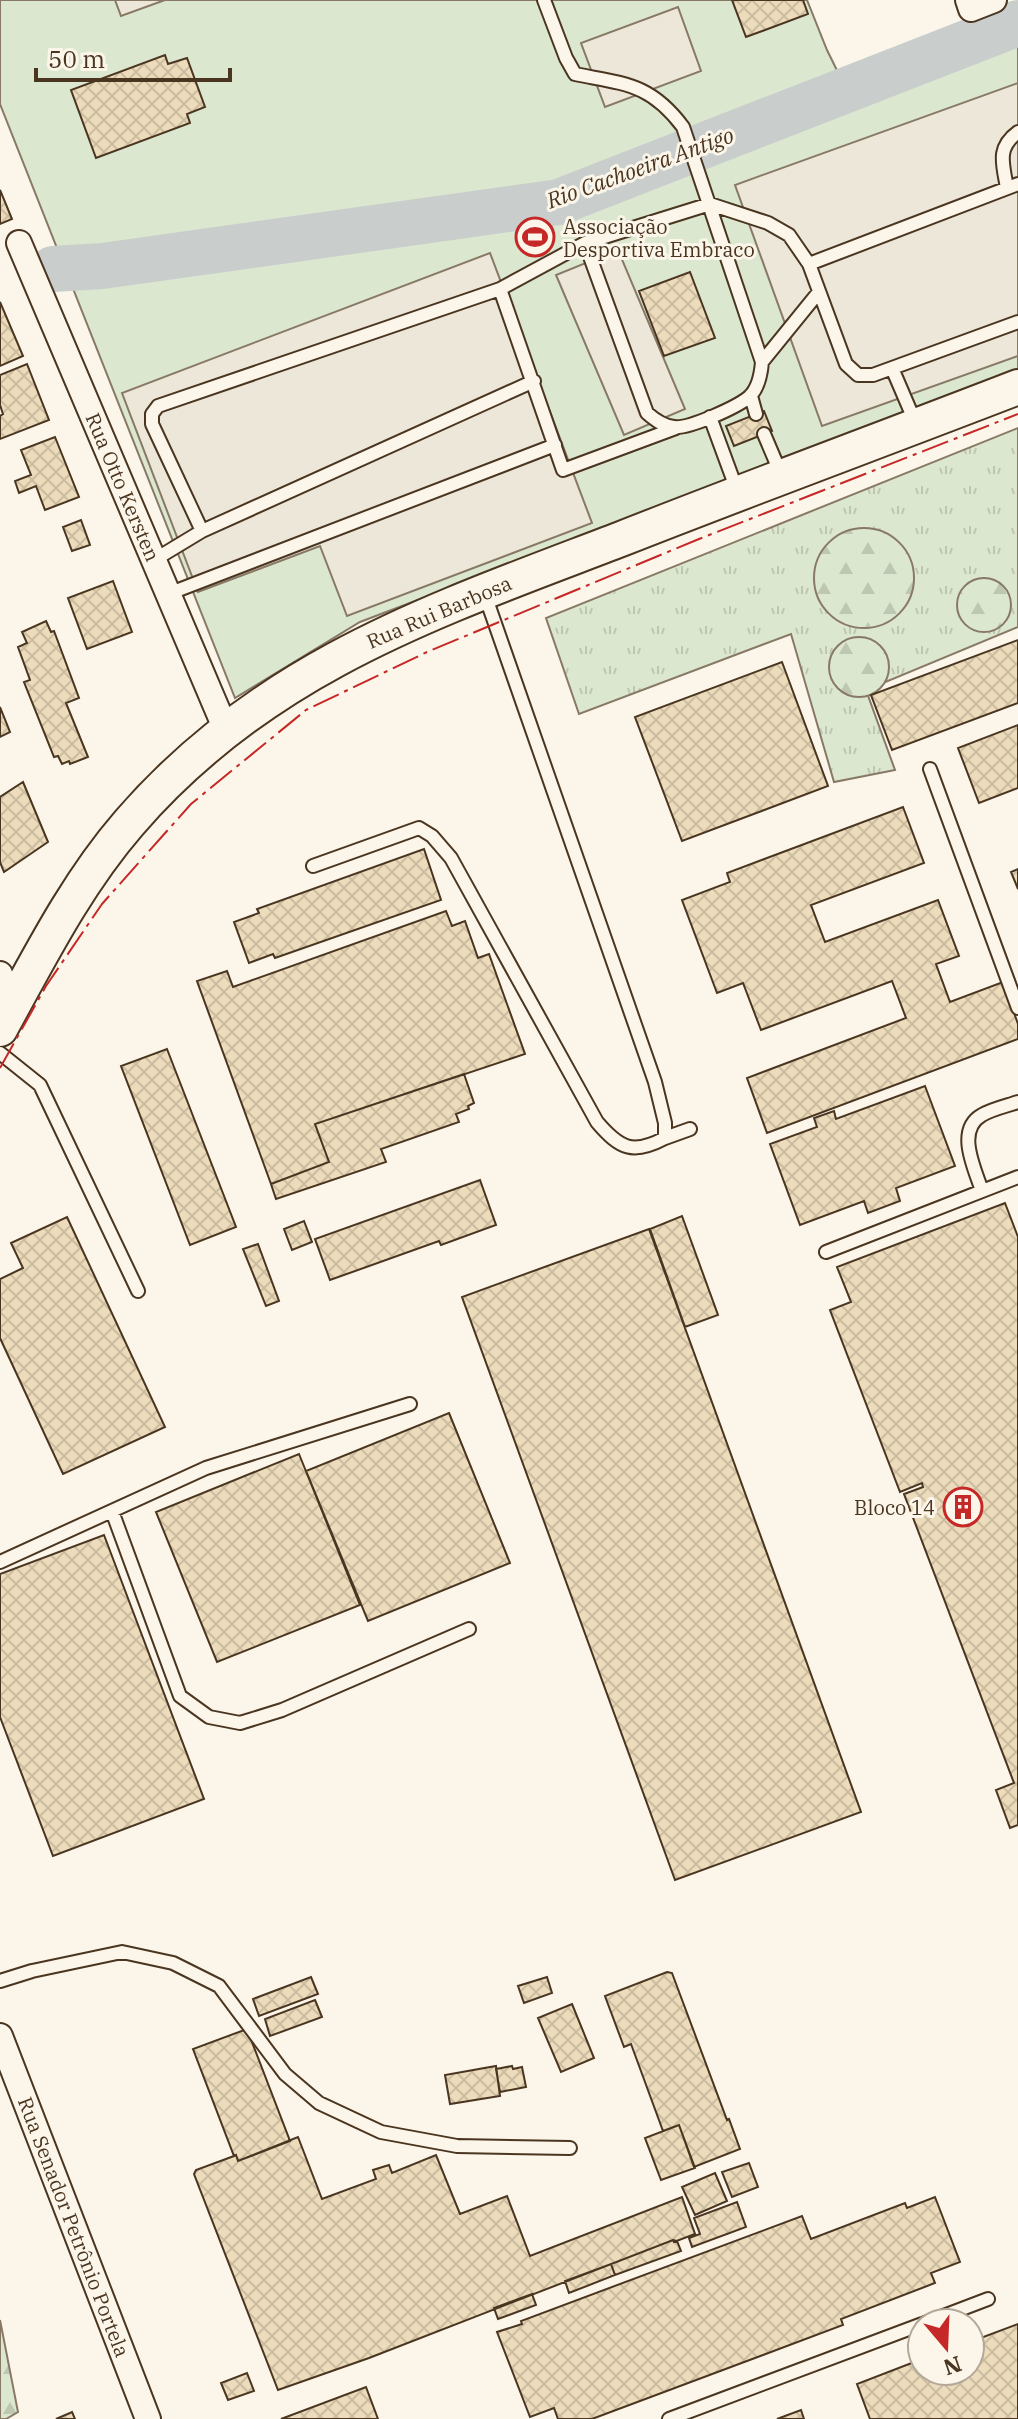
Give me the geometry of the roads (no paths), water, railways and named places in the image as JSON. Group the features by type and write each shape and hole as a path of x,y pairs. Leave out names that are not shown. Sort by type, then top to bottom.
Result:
{"main road":[{"name":"Rua Rui Barbosa","path":"6,1017 74,898 129,823 226,730 283,689 349,651 484,592 1018,387"}],"street":[{"name":"Rua Otto Kersten","path":"19,243 226,730"},
{"path":"0,974 6,1017"},
{"name":"Rua Senador Petrônio Portela","path":"0,2036 148,2419"}],"lane":[{"path":"500,289 563,470 710,417 751,396 761,375 762,362 683,127 671,110 639,87 623,81 575,74 544,0"},
{"path":"809,264 1012,186 1002,157 1007,140 1018,132"},
{"path":"202,531 152,424 152,414 158,406 500,289 585,243 710,204 768,223 789,235 809,264 846,364 858,375 873,375 1018,322"},
{"path":"585,243 647,413 656,421 676,428"},
{"path":"762,362 818,293"},
{"path":"892,368 917,425"},
{"path":"154,560 202,531 534,381"},
{"path":"751,396 756,414"},
{"path":"710,417 738,493"},
{"path":"764,434 782,477"},
{"path":"168,594 555,445"},
{"path":"484,592 655,1082 665,1123 665,1138"},
{"path":"930,769 1018,1008"},
{"path":"313,866 419,828 432,836 451,858 597,1122 610,1137 624,1147 646,1148 690,1129"},
{"path":"0,1053 40,1085 138,1291"},
{"path":"982,1191 968,1144 969,1128 980,1116 1018,1102"},
{"path":"826,1252 1018,1177"},
{"path":"0,1562 206,1468 410,1404"},
{"path":"112,1511 180,1696 209,1717 240,1723 282,1710 469,1629"},
{"path":"0,1981 122,1952 173,1963 219,1986 285,2074 319,2103 368,2126 381,2132 457,2146 570,2148"},
{"path":"967,2307 988,2299"},
{"path":"669,2419 906,2330"}],"waterway":[{"name":"Rio Cachoeira Antigo","path":"53,269 102,266 559,202 1018,23"}],"place":[{"name":"Associação Desportiva Embraco","path":"535,237"},
{"name":"Bloco 14","path":"963,1507"}]}
